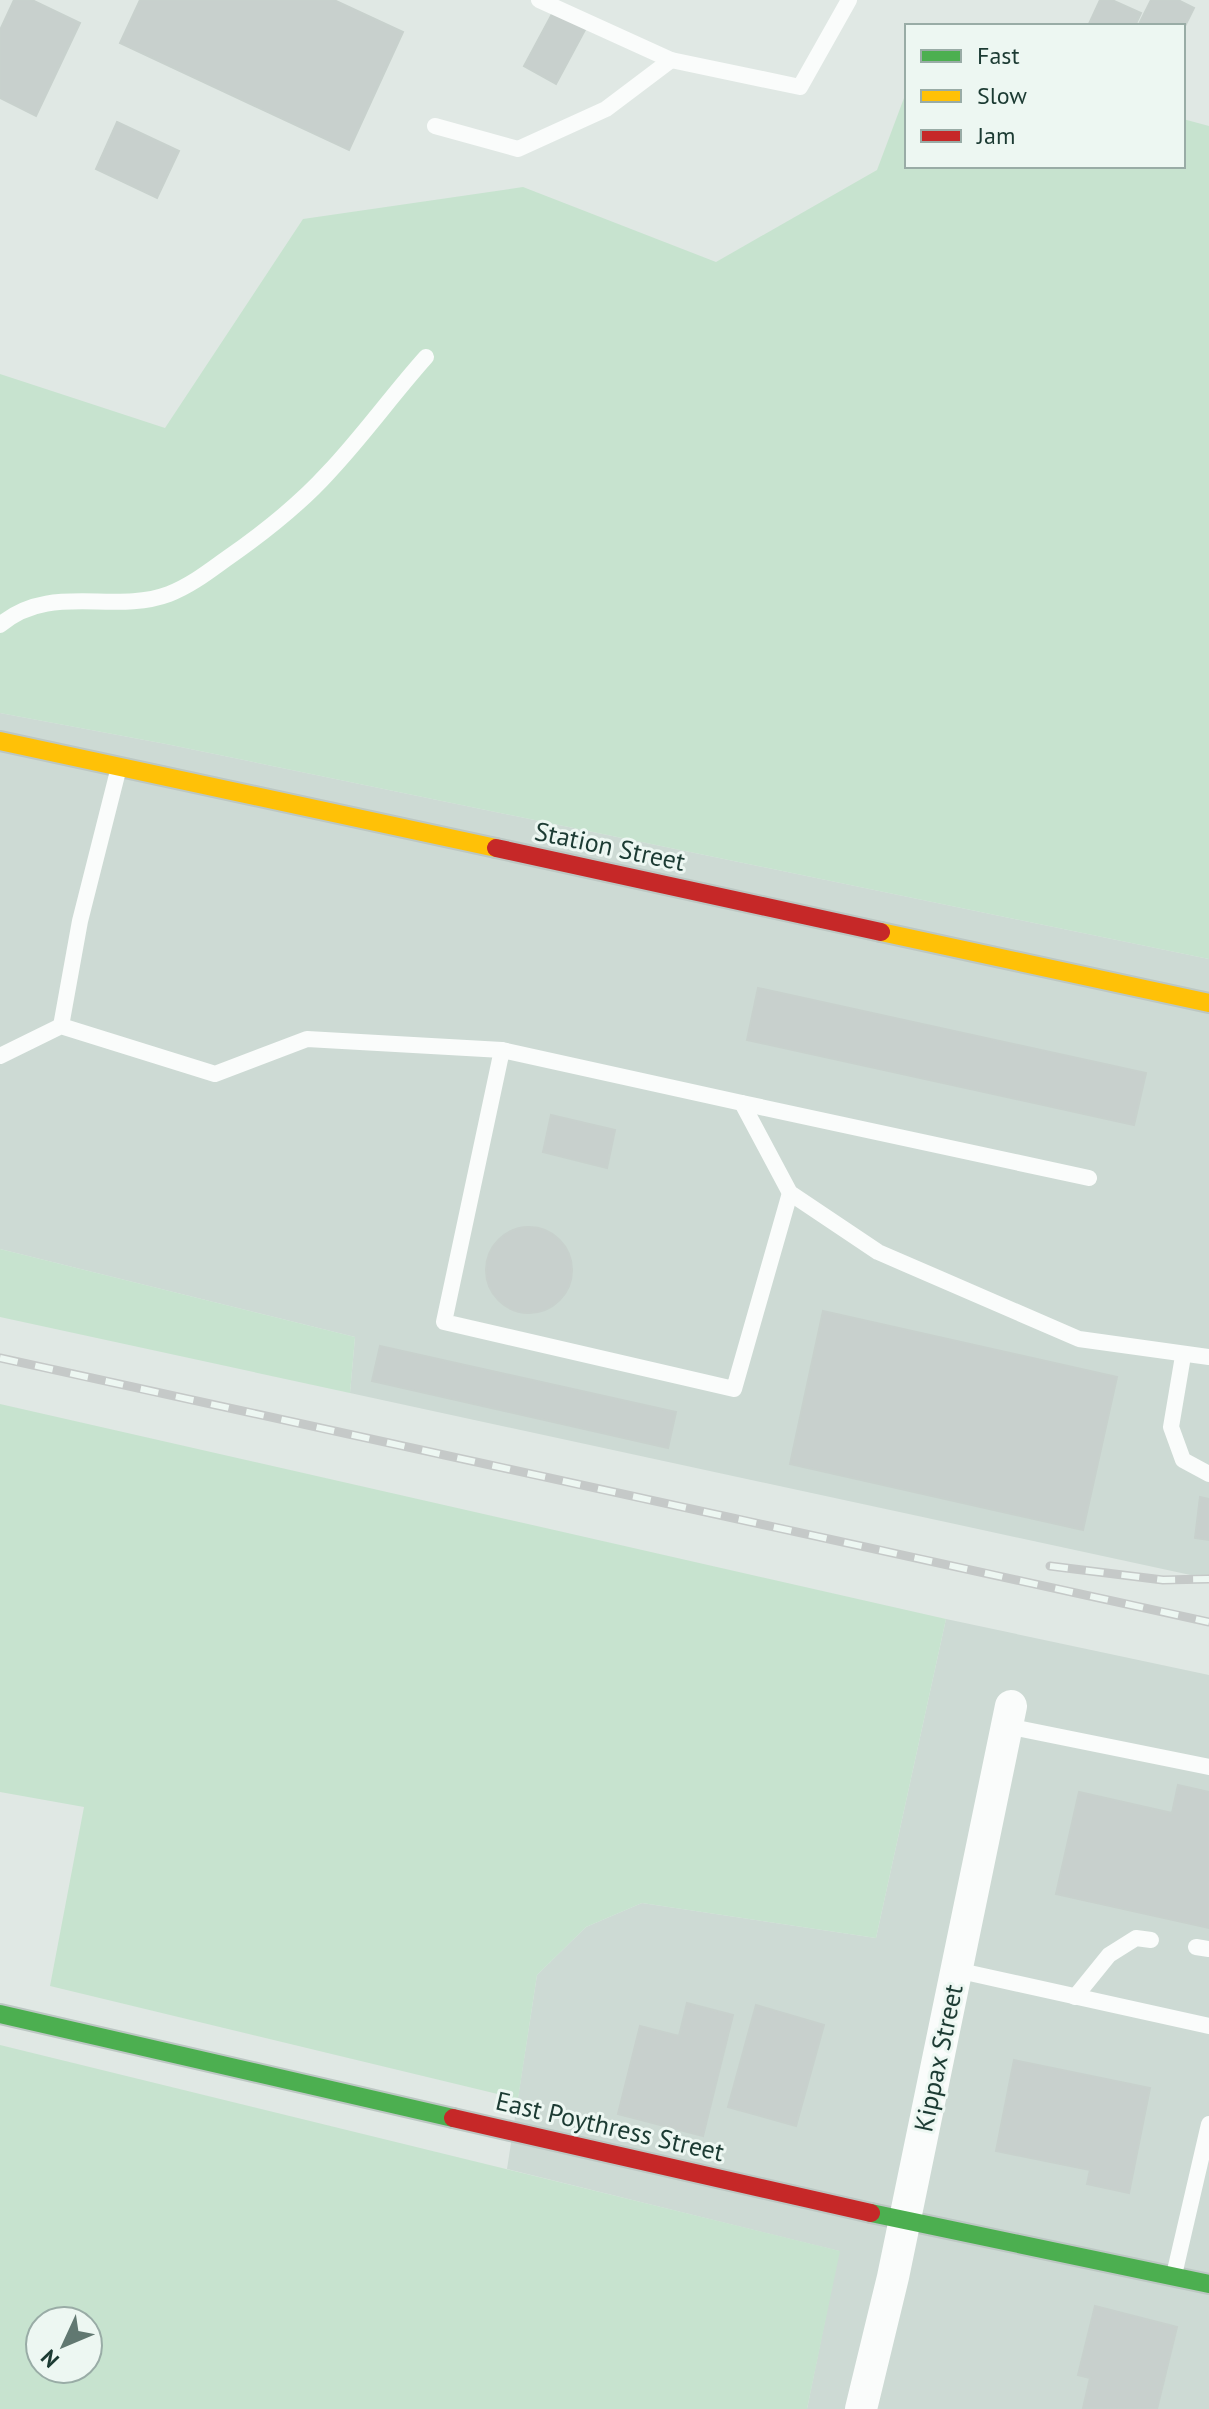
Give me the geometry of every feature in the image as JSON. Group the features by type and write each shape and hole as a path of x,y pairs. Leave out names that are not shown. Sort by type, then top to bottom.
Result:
{"street":[{"name":"Station Street","path":"0,741 1209,1003"},
{"name":"Kippax Street","path":"861,2409 904,2221 1009,1716"},
{"name":"East Poythress Street","path":"0,2014 904,2221 1209,2284"}],"lane":[{"path":"539,0 671,60 800,87 849,0"},
{"path":"435,126 518,149 606,109 671,60"},
{"path":"0,625 20,610 55,600 134,602 167,595 192,583 264,533 328,474 426,357"},
{"path":"61,1026 80,921 119,767"},
{"path":"0,1056 61,1026 215,1074 307,1039 502,1050 1089,1178"},
{"path":"502,1050 444,1322 734,1389 790,1193"},
{"path":"742,1103 790,1193 878,1252 1079,1339 1183,1356 1209,1357"},
{"path":"1183,1356 1171,1427 1183,1460 1209,1474"},
{"path":"1009,1716 1209,1767"},
{"path":"1075,1997 1109,1955 1136,1938 1151,1940"},
{"path":"956,1970 1209,2026"},
{"path":"1173,2277 1209,2124"}],"shaded area":[{"path":"0,713 166,744 1209,959 1209,1579 350,1393 355,1337 0,1249"},
{"path":"946,1619 1209,1675 1209,2409 807,2409 839,2251 507,2169 537,1975 586,1927 642,1903 876,1938"}],"green space":[{"path":"905,95 905,168 1185,168 1185,120 1209,126 1209,959 166,744 0,713 0,374 165,428 303,219 523,187 716,262 877,170"},
{"path":"0,1249 355,1337 350,1393 0,1317"},
{"path":"0,1404 946,1619 876,1938 642,1903 586,1927 537,1975 518,2099 50,1986 84,1807 0,1792"},
{"path":"0,2045 840,2251 807,2409 0,2409"}],"building":[{"path":"14,0 32,0 80,23 36,116 0,98 0,30"},
{"path":"140,0 334,0 403,32 349,150 120,43"},
{"path":"1100,0 1112,0 1141,13 1136,24 1089,24"},
{"path":"1151,0 1178,0 1194,8 1185,26 1139,24"},
{"path":"553,12 585,30 556,84 524,66"},
{"path":"117,122 179,151 157,198 96,169"},
{"path":"758,988 1146,1073 1134,1125 747,1040"},
{"path":"551,1115 615,1130 607,1168 543,1152"},
{"path":"529,1227 553,1234 565,1246 572,1270 565,1294 553,1306 529,1313 505,1306 493,1294 486,1270 493,1246 505,1234"},
{"path":"823,1311 1117,1377 1083,1530 790,1464"},
{"path":"380,1346 676,1412 668,1448 372,1381"},
{"path":"1200,1497 1209,1499 1209,1540 1195,1538"},
{"path":"1178,1785 1209,1792 1209,1928 1056,1894 1079,1792 1172,1813"},
{"path":"687,2003 733,2015 703,2136 618,2114 640,2026 679,2036"},
{"path":"756,2005 824,2025 796,2126 728,2107"},
{"path":"1014,2060 1150,2088 1129,2193 1087,2184 1090,2170 996,2151"},
{"path":"1095,2306 1177,2327 1157,2409 1083,2408 1090,2378 1078,2375"}],"railway":[{"path":"0,1358 1209,1622"},
{"path":"1050,1566 1163,1580 1209,1579"}],"traffic: fast":[{"path":"0,2014 453,2118"},
{"path":"871,2213 1209,2284"}],"traffic: slow":[{"path":"0,741 496,848"},
{"path":"881,932 1209,1003"}],"traffic: jam":[{"path":"496,848 881,932"},
{"path":"453,2118 871,2213"}]}
